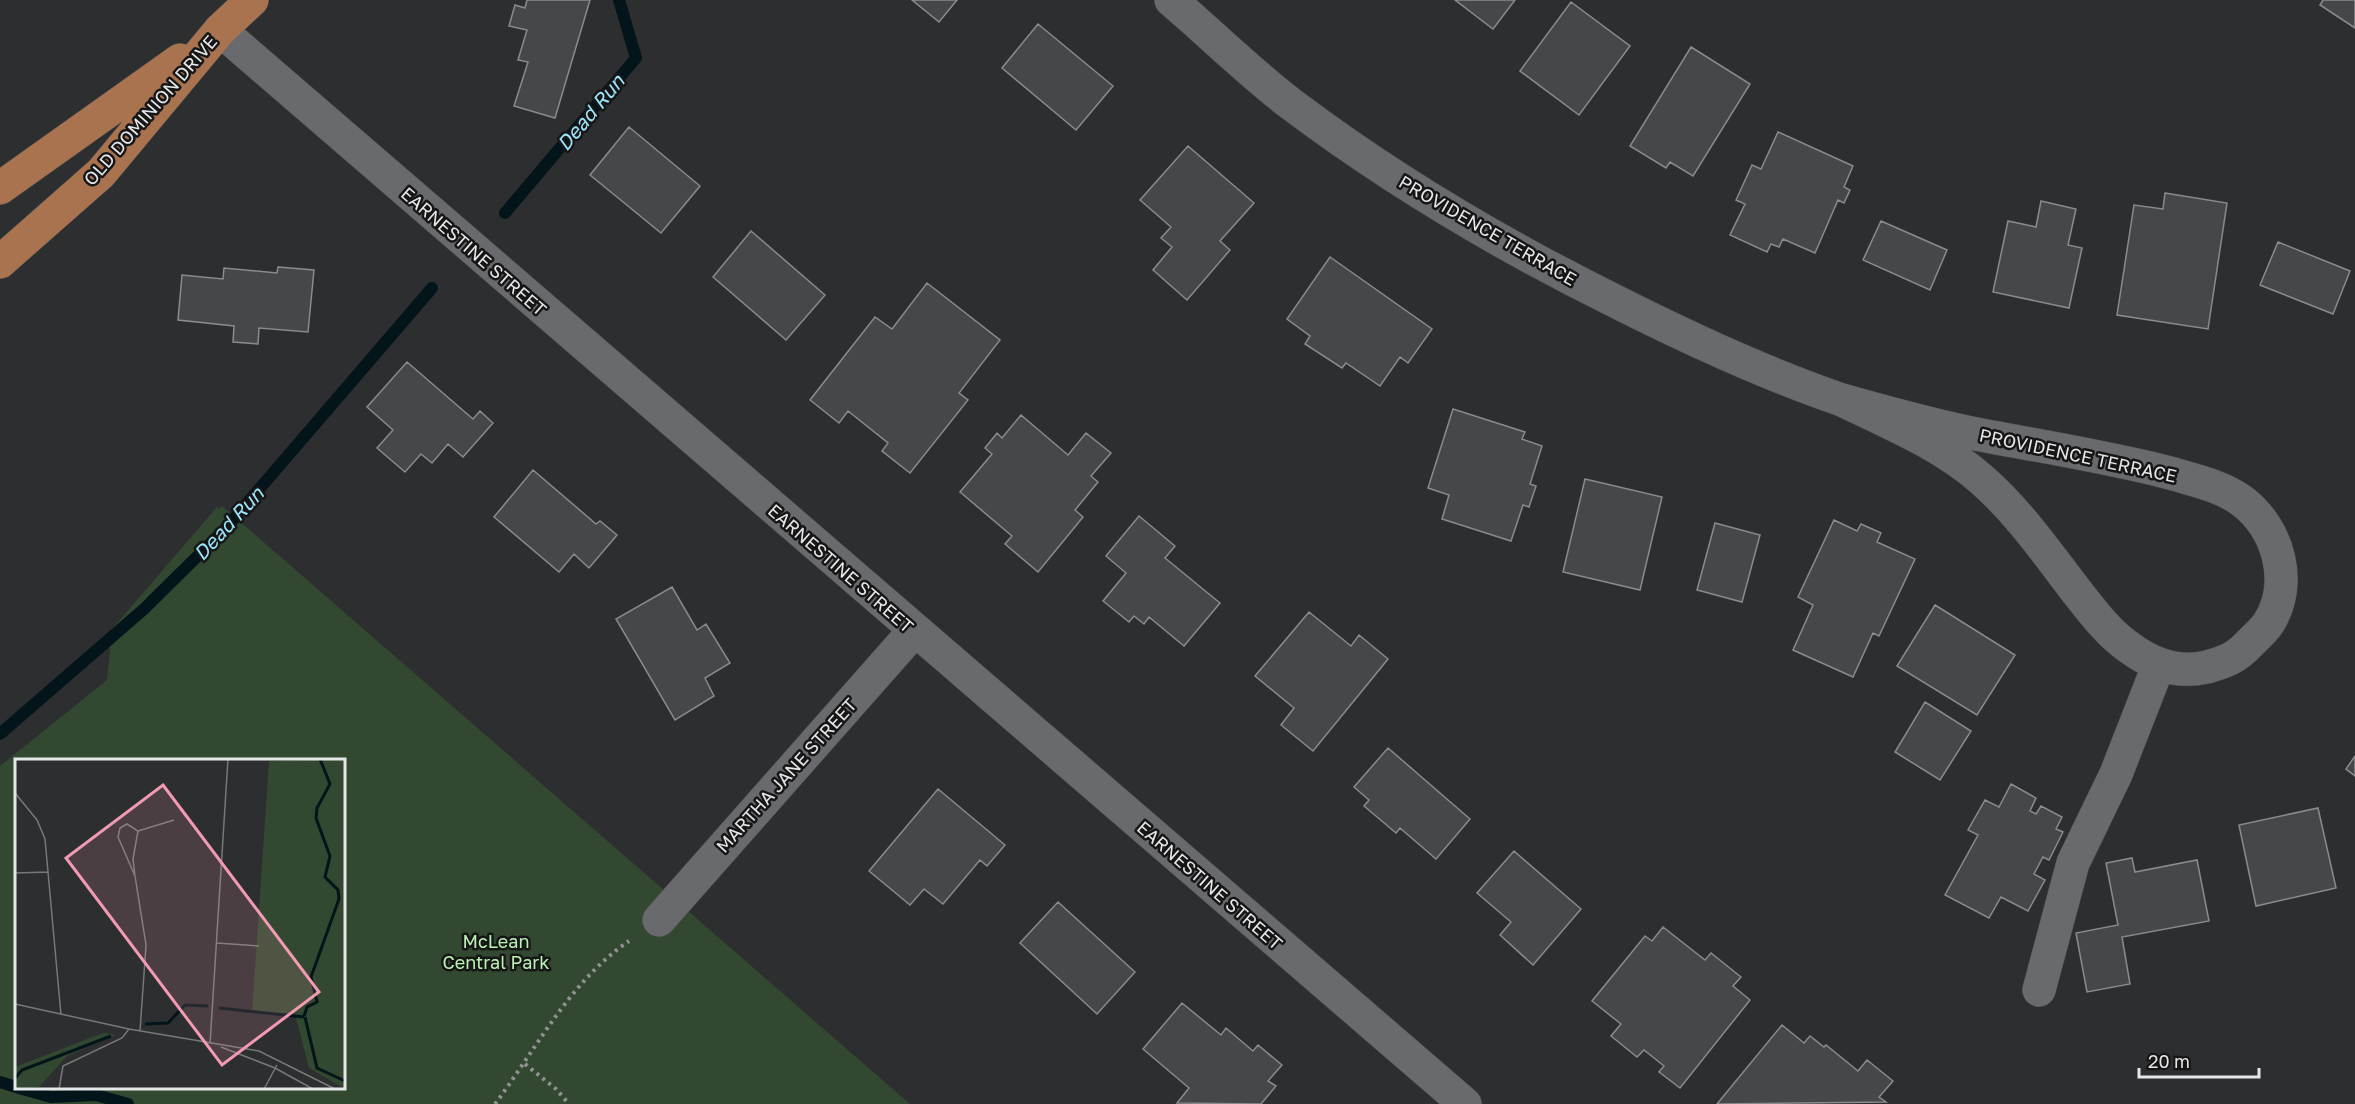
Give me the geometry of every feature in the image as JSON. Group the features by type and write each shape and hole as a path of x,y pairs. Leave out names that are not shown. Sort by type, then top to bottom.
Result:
{"main road":[{"name":"OLD DOMINION DRIVE","path":"0,262 101,172 220,30 252,0"},
{"name":"OLD DOMINION DRIVE","path":"0,188 220,30"}],"street":[{"name":"PROVIDENCE TERRACE","path":"1171,0 1290,103 1420,193 1529,258 1682,335 1795,384 1842,400 1977,434 2120,460 2186,478 2224,491 2242,501 2267,530 2282,569 2282,590 2268,624 2241,653 2228,662 2180,670 2159,664 2128,647 2095,614 2007,503 1978,476 1923,440 1842,400"},
{"name":"EARNESTINE STREET","path":"220,30 1465,1104"},
{"name":"MARTHA JANE STREET","path":"659,920 914,631"},
{"path":"2039,990 2073,863 2116,774 2159,664"}],"path":[{"path":"495,1104 525,1064 547,1028 589,975 620,947 659,920"},
{"path":"525,1064 556,1089 569,1104"}],"green space":[{"name":"McLean Central Park","path":"222,506 910,1104 0,1104 0,766 107,680 112,629 217,507 219,509"}],"building":[{"path":"527,0 590,0 555,118 514,106 528,62 518,60 527,30 509,26 515,5 525,8"},
{"path":"912,0 957,0 939,22"},
{"path":"1455,0 1515,0 1493,29"},
{"path":"2323,0 2355,0 2355,28 2320,5"},
{"path":"1571,2 1630,46 1579,115 1520,71"},
{"path":"1038,24 1113,86 1076,130 1002,68"},
{"path":"1691,47 1750,84 1693,176 1670,162 1666,168 1630,146"},
{"path":"629,127 700,186 661,233 590,175"},
{"path":"1778,132 1853,166 1844,187 1850,190 1844,203 1838,200 1815,253 1783,239 1779,247 1771,244 1767,252 1730,235 1745,204 1736,200 1752,165 1761,169"},
{"path":"1188,146 1254,203 1220,241 1230,250 1187,300 1153,270 1172,247 1161,238 1171,227 1140,200"},
{"path":"2165,193 2227,203 2208,329 2117,315 2134,205 2163,209"},
{"path":"2041,201 2076,209 2068,245 2082,248 2069,308 1993,292 2008,221 2036,227"},
{"path":"1881,221 1947,250 1930,290 1863,260"},
{"path":"751,231 825,295 786,340 713,277"},
{"path":"2278,242 2350,271 2333,314 2260,285"},
{"path":"1330,257 1432,329 1408,363 1400,357 1380,386 1346,363 1342,368 1305,344 1310,336 1287,319"},
{"path":"278,267 314,270 308,332 259,328 258,344 233,342 234,326 178,320 182,275 223,279 224,268 277,273"},
{"path":"927,283 1000,340 959,393 968,400 910,473 882,451 888,443 848,411 839,423 810,400 875,317 892,329"},
{"path":"407,362 473,419 480,411 493,423 463,457 448,444 432,463 421,454 405,472 377,448 393,430 367,407"},
{"path":"1453,409 1525,432 1522,439 1542,446 1530,484 1536,486 1529,507 1523,505 1511,541 1442,519 1449,495 1428,488"},
{"path":"1021,415 1068,455 1086,433 1111,453 1091,476 1098,482 1075,510 1083,517 1038,572 1005,544 1012,536 960,492 992,454 985,448 997,433 1002,438"},
{"path":"533,470 596,524 600,521 617,535 589,568 574,554 559,572 494,517"},
{"path":"1585,479 1662,497 1640,590 1563,572"},
{"path":"1139,516 1175,546 1165,558 1220,603 1184,646 1149,617 1144,624 1134,616 1129,622 1103,601 1126,573 1106,556"},
{"path":"1834,520 1857,531 1861,524 1881,533 1877,542 1915,559 1879,636 1873,633 1853,677 1793,650 1813,605 1798,597"},
{"path":"1715,523 1760,535 1742,602 1697,590"},
{"path":"672,587 697,630 706,624 730,663 705,678 714,696 675,720 616,619"},
{"path":"1935,605 2015,655 1977,715 1897,666"},
{"path":"1309,612 1351,646 1359,635 1388,659 1313,751 1281,725 1294,708 1255,676"},
{"path":"1925,702 1971,731 1940,780 1895,752"},
{"path":"1388,748 1470,819 1436,859 1400,828 1396,833 1364,806 1369,800 1354,787"},
{"path":"2355,756 2355,776 2346,769"},
{"path":"2011,784 2036,798 2030,811 2036,814 2041,806 2062,817 2056,829 2063,832 2049,860 2043,857 2034,874 2045,880 2028,911 2001,897 1989,918 1945,895 1978,835 1968,830 1985,800 1999,807"},
{"path":"938,789 1005,845 987,866 980,860 943,904 924,889 910,905 869,871"},
{"path":"2318,808 2336,888 2256,906 2239,825"},
{"path":"1514,851 1581,909 1533,965 1500,935 1511,922 1477,893"},
{"path":"2132,858 2135,872 2197,860 2209,921 2122,937 2130,984 2087,992 2076,933 2118,925 2106,863"},
{"path":"1058,902 1135,972 1097,1014 1020,943"},
{"path":"1663,927 1705,960 1711,953 1741,977 1733,986 1750,1000 1680,1088 1659,1072 1664,1066 1644,1050 1637,1057 1611,1036 1621,1024 1592,1001 1645,936 1652,941"},
{"path":"1182,1003 1221,1035 1226,1028 1253,1051 1258,1045 1282,1065 1268,1081 1276,1086 1261,1104 1177,1103 1189,1088 1143,1049"},
{"path":"1782,1025 1804,1043 1810,1036 1824,1047 1826,1045 1858,1071 1867,1060 1893,1081 1879,1097 1886,1102 1717,1104"}],"waterway":[{"name":"Dead Run","path":"505,213 636,58 619,0"},
{"name":"Dead Run","path":"0,734 144,609 224,530 432,288"},
{"name":"Dead Run","path":"0,1082 15,1087"},
{"name":"Dead Run","path":"23,1089 51,1097 96,1095 128,1104"}]}
